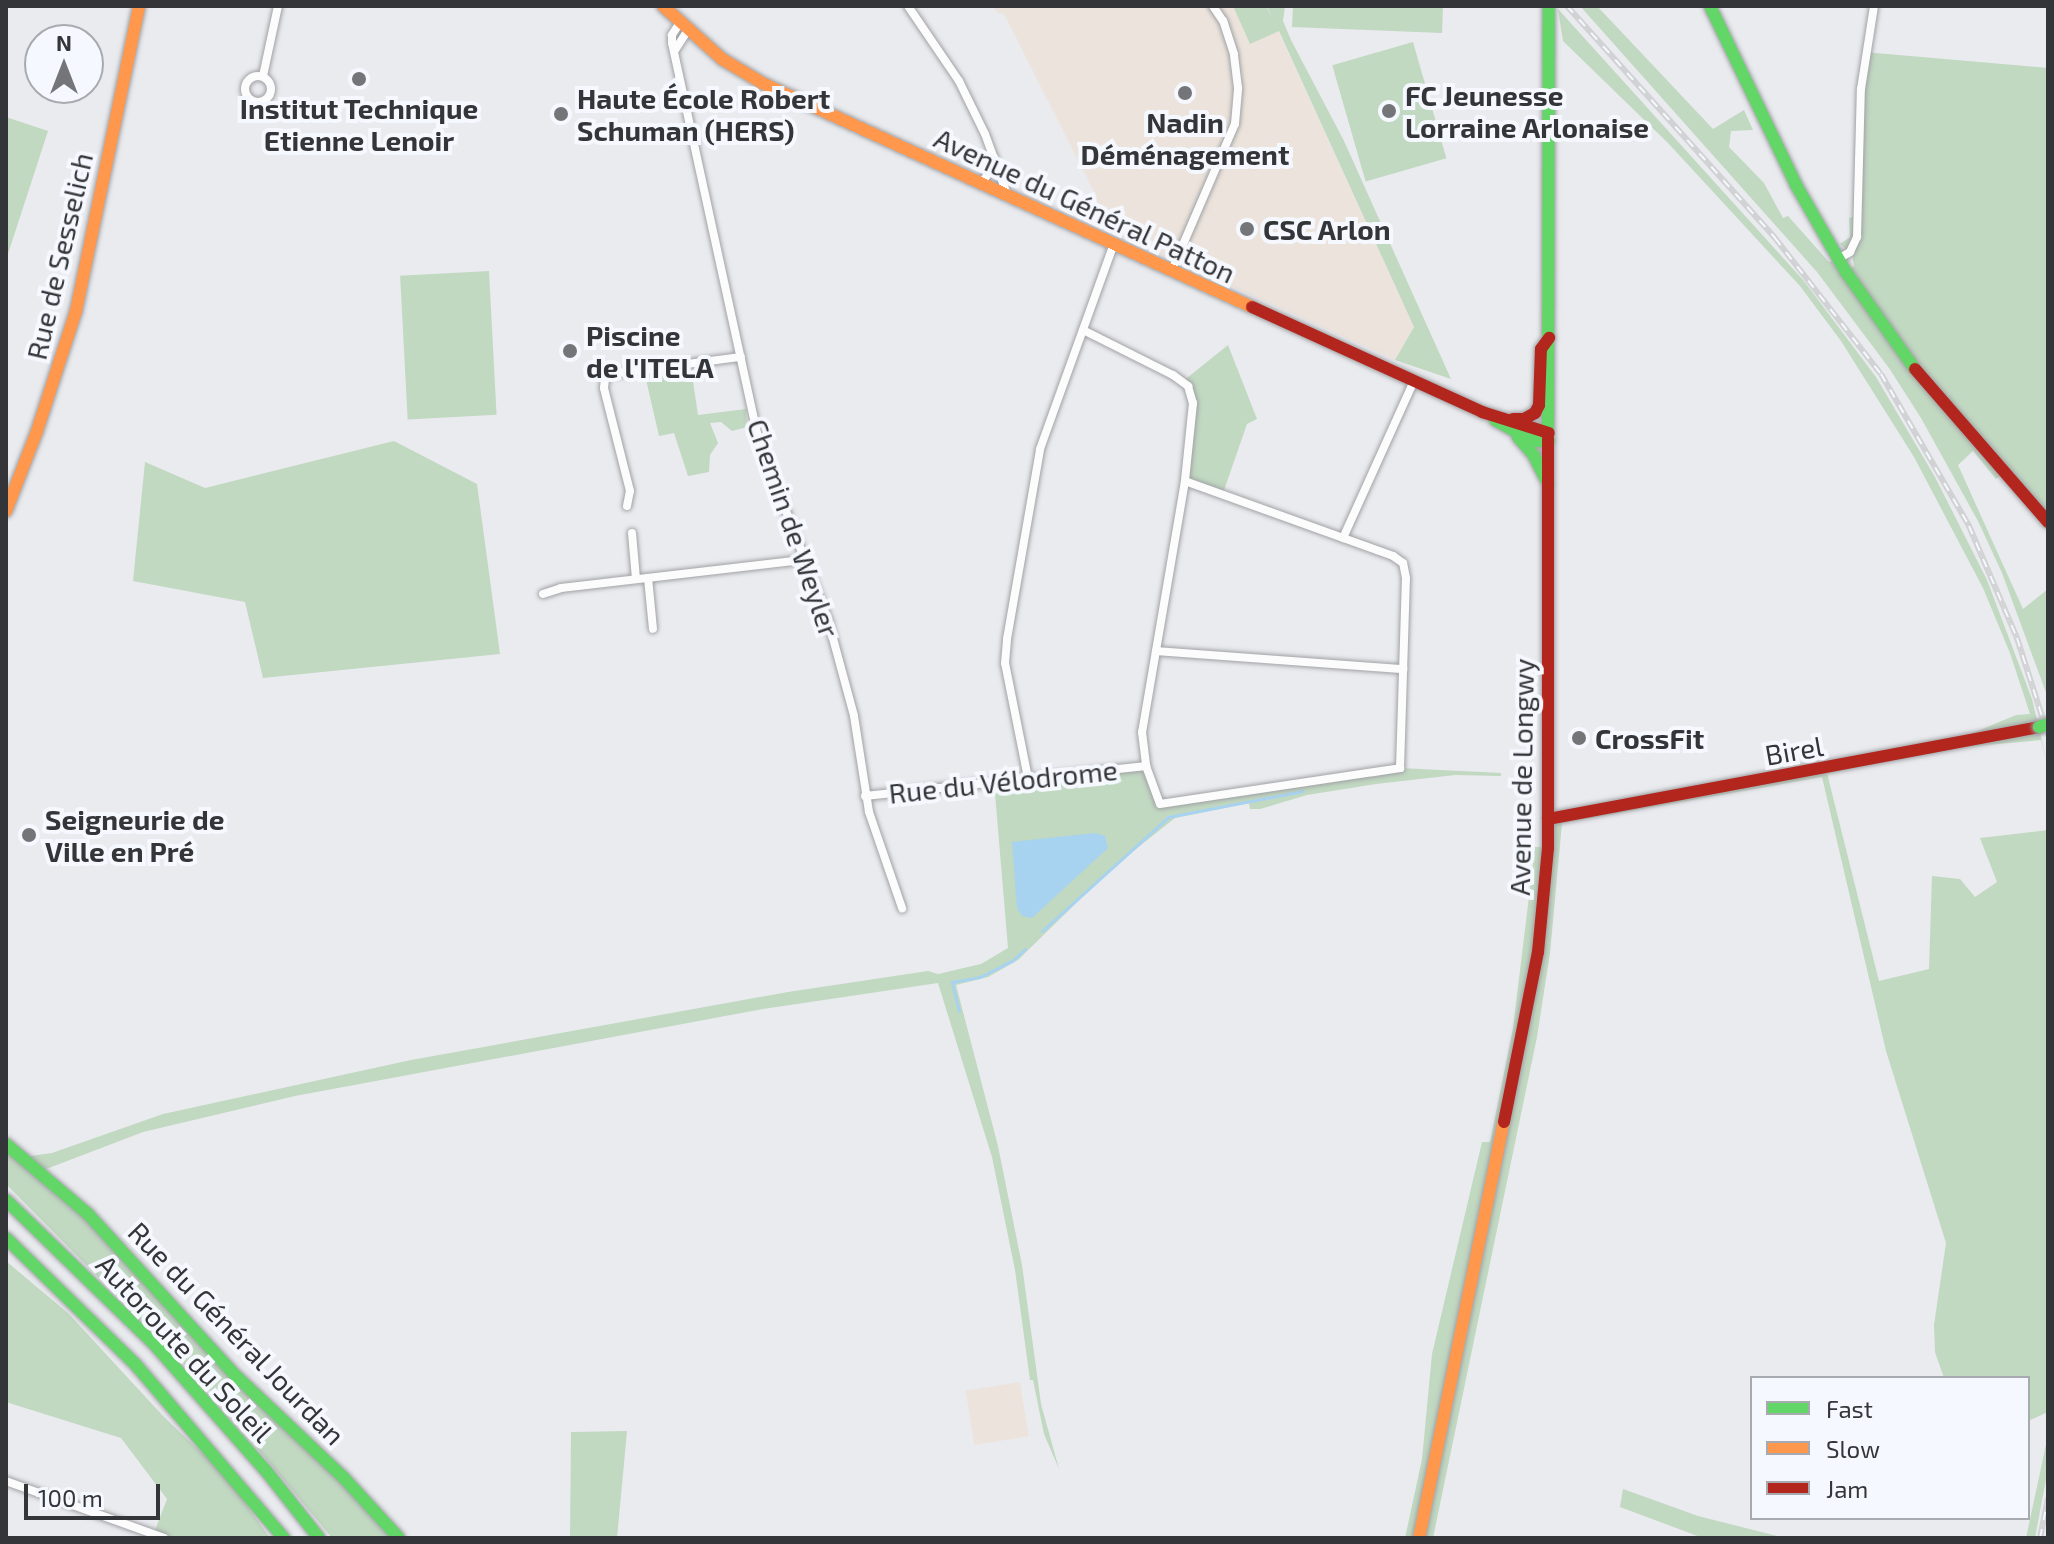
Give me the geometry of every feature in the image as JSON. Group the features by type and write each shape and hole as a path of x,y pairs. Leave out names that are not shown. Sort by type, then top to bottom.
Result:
{"main road":[{"name":"Rue de Sesselich","path":"6,511 37,431 76,311 139,6"},
{"name":"Avenue du Général Patton","path":"663,6 750,78 1482,412"},
{"name":"Avenue du Général Patton","path":"674,6 684,25"},
{"path":"1710,6 1838,259 1918,374 2048,522"},
{"name":"Avenue de Longwy","path":"1419,1538 1538,952 1548,819 1549,7"},
{"path":"1482,412 1511,419 1524,419 1535,413 1539,405 1541,349 1549,338"},
{"path":"1482,412 1533,441 1549,437"},
{"path":"1482,412 1549,437"},
{"path":"1516,434 1533,454 1548,484"},
{"name":"Birel","path":"1548,819 2043,726"},
{"name":"Rue du Général Jourdan","path":"6,1144 88,1214 233,1373 344,1478 399,1538"},
{"name":"Autoroute du Soleil","path":"6,1200 155,1345 214,1409 319,1538"},
{"name":"Autoroute du Soleil","path":"6,1238 136,1365 284,1538"}],"street":[{"path":"263,76 278,6"},
{"path":"908,6 959,81 994,156 1007,195"},
{"path":"1172,270 1235,124 1238,88 1234,54 1223,21 1213,6"},
{"path":"1838,259 1850,252 1857,237 1861,89 1864,52 1874,6"},
{"name":"Chemin de Weyler","path":"684,25 672,35 759,441 842,664 854,716 865,796 902,908"},
{"path":"982,183 991,169 994,156"},
{"path":"1028,778 1005,663 1007,639 1040,449 1114,244"},
{"path":"1083,330 1173,375 1188,386 1194,420 1142,732 1146,766"},
{"path":"627,506 630,491 604,388 605,379 611,374 741,357"},
{"path":"1343,538 1414,381"},
{"path":"1156,651 1403,669 1406,578 1403,563 1393,556 1185,481"},
{"path":"632,533 636,579"},
{"path":"543,594 561,588 804,560"},
{"path":"648,578 653,629"},
{"name":"Rue du Vélodrome","path":"865,796 1146,766 1160,804 1400,768 1403,669"},
{"path":"6,1481 164,1538"}],"shaded area":[{"path":"993,6 1267,6 1414,327 1395,360 1094,224 1097,198 1004,14 997,13"},
{"path":"1020,1382 1029,1436 974,1445 966,1391"}],"green space":[{"path":"1233,6 1266,6 1272,18 1267,6 1285,6 1283,21 1291,40 1344,141 1451,379 1395,360 1414,327 1279,31 1250,44"},
{"name":"FC Jeunesse Lorraine Arlonaise","path":"1293,6 1443,6 1442,33 1292,27"},
{"path":"1580,6 1597,6 1713,129 1744,110 1753,130 1731,131 1729,147 1764,183 1783,218 1788,216 1829,262 1838,259 1846,271 1854,266 1852,255 1840,244 1850,237 1849,218 1853,217 1857,89 1864,52 2048,68 2048,522 2004,473 1996,479 1973,451 1958,465 2023,609 2048,589 2048,698 2002,573 1978,521 1921,418 1889,368 1817,272"},
{"path":"1558,9 1804,281 1876,377 1935,477 1987,580 2032,699 2048,767 2041,740 1964,747 1827,773 1879,981 1929,969 1932,876 1960,879 1975,897 1997,882 1980,838 2048,830 2048,1412 2030,1420 2030,1376 1943,1376 1935,1352 1934,1325 1946,1243 1886,1051 1822,777 1562,823 1550,953 1537,1037 1433,1538 1405,1538 1422,1459 1432,1354 1482,1142 1490,1142 1513,1028 1535,847 1548,847 1548,819 1622,806 1625,798 1961,738 2016,715 2030,714 2010,653 1983,588 1914,457 1841,341 1800,286 1668,143 1563,41"},
{"name":"FC Jeunesse Lorraine Arlonaise","path":"1413,42 1446,158 1366,181 1332,65"},
{"path":"6,117 48,131 6,260"},
{"path":"489,271 497,415 408,419 400,276"},
{"path":"1228,345 1257,419 1247,424 1222,496 1185,481 1193,403 1182,382"},
{"path":"691,368 698,415 746,409 747,427 732,431 721,422 710,423 718,443 710,455 709,472 688,476 674,433 659,436 645,375"},
{"path":"394,441 477,484 500,654 263,678 245,602 133,581 145,462 205,488"},
{"path":"1146,766 1160,804 1400,768 1501,773 1501,776 1455,775 1376,784 1307,795 1260,809 1250,809 1249,803 1175,818 1112,868 1018,960 988,977 956,985 998,1146 1022,1265 1041,1404 1059,1469 1044,1434 1033,1380 1030,1380 1015,1270 992,1157 938,983 763,1009 295,1096 143,1132 41,1171 399,1538 332,1538 204,1384 6,1184 6,1137 30,1156 52,1153 163,1114 411,1060 788,992 928,971 938,974 981,964 1008,948 994,782"},
{"path":"6,1261 69,1314 164,1417 225,1475 270,1538 163,1538 154,1533 167,1499 121,1438 6,1402"},
{"path":"627,1431 617,1538 570,1538 571,1432"},
{"path":"2048,1435 2048,1469 2035,1538 2026,1538"},
{"path":"1623,1489 1698,1516 1785,1538 1703,1538 1620,1507"}],"water":[{"path":"1095,833 1105,836 1108,848 1032,918 1022,916 1017,908 1012,842"}],"waterway":[{"path":"1042,931 1168,817 1303,791"},
{"path":"959,1011 952,982 980,977 1012,961 1025,949"}],"railway":[{"path":"1567,6 1775,238 1881,374 1969,526 2017,638 2048,735"},
{"path":"2040,1538 2048,1498"}],"traffic: fast":[{"path":"1548,438 1549,6"},
{"path":"1710,6 1796,185 1846,272 1915,369"},
{"path":"1495,420 1533,441 1549,441"},
{"path":"1518,437 1533,454 1548,484"},
{"path":"2039,727 2048,724"},
{"path":"6,1144 88,1214 233,1373 344,1478 399,1538"},
{"path":"6,1200 155,1345 267,1472 319,1538"},
{"path":"6,1238 136,1365 284,1538"}],"traffic: slow":[{"path":"6,511 37,431 76,311 139,6"},
{"path":"663,6 722,59 764,84 1252,307"},
{"path":"1419,1538 1504,1122"}],"traffic: jam":[{"path":"1252,307 1482,412 1549,433"},
{"path":"1513,419 1524,419 1535,413 1539,405 1541,349 1549,338"},
{"path":"1915,369 2048,522"},
{"path":"1504,1122 1538,952 1548,848 1548,438"},
{"path":"1548,819 2039,727"}],"place":[{"name":"Institut Technique Etienne Lenoir","path":"359,79"},
{"name":"Nadin Déménagement","path":"1185,93"},
{"name":"FC Jeunesse Lorraine Arlonaise","path":"1389,111"},
{"name":"Haute École Robert Schuman (HERS)","path":"561,114"},
{"name":"CSC Arlon","path":"1247,229"},
{"name":"Piscine de l'ITELA","path":"570,351"},
{"name":"CrossFit","path":"1579,738"},
{"name":"Seigneurie de Ville en Pré","path":"29,835"}]}
